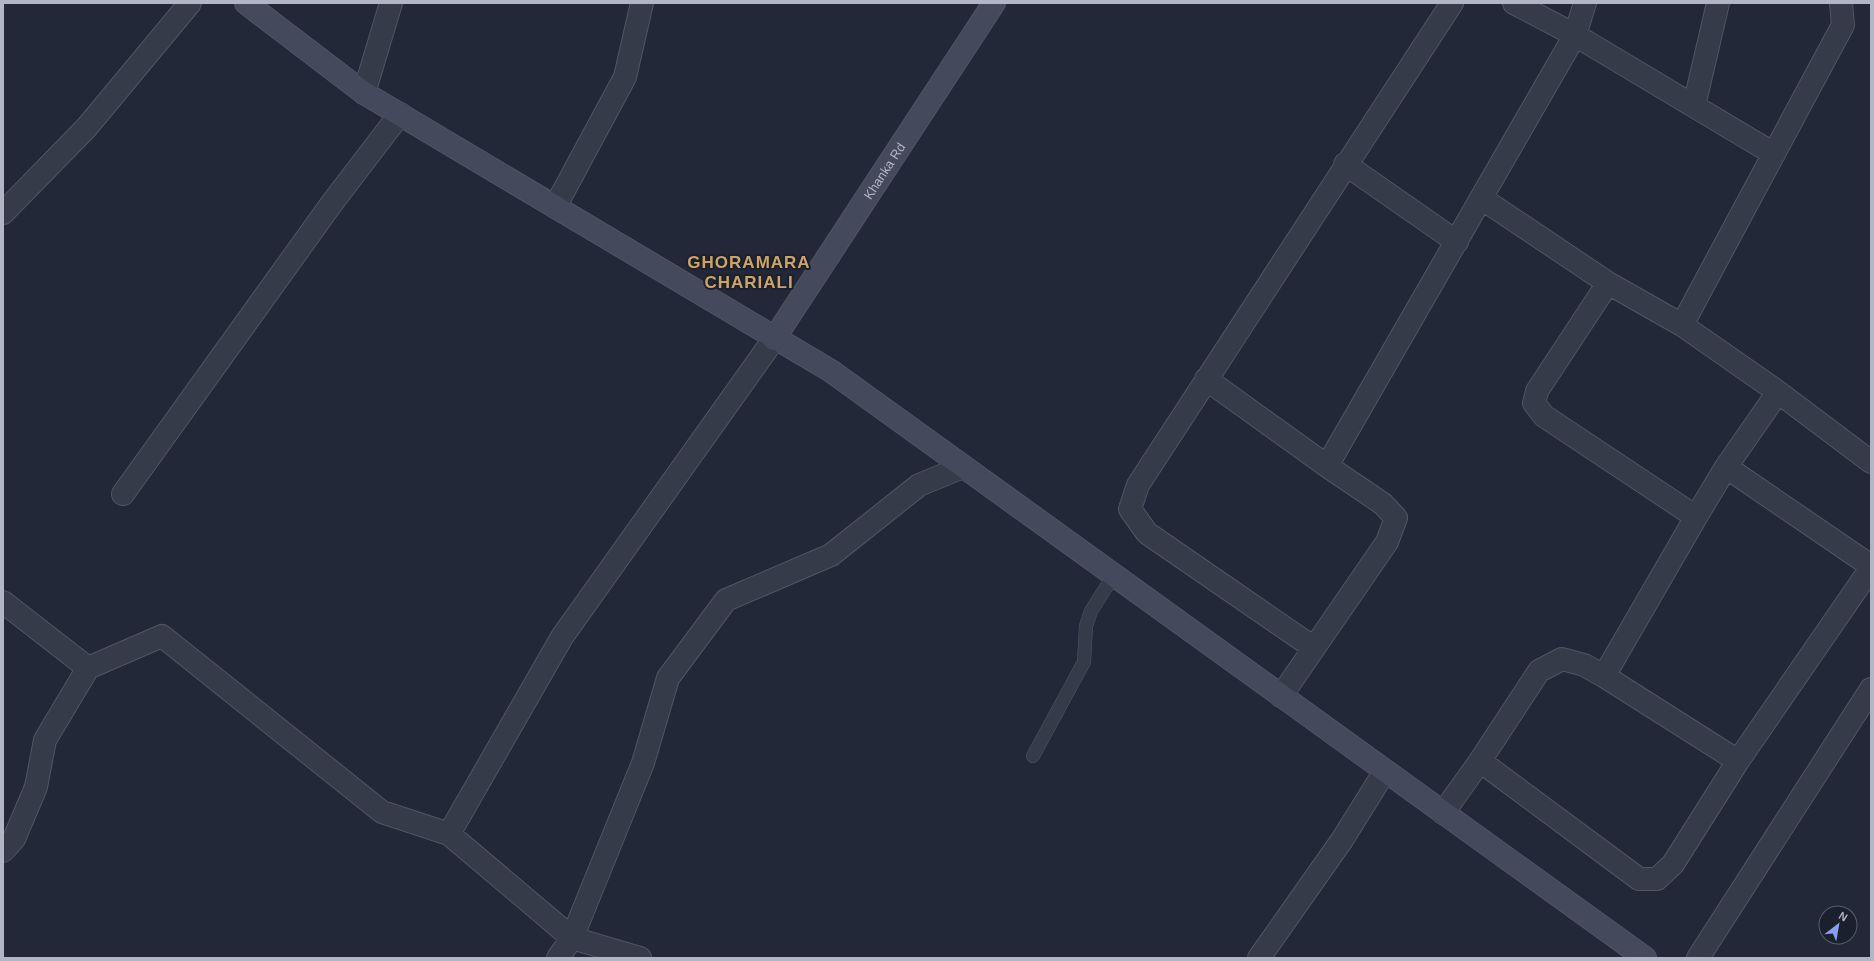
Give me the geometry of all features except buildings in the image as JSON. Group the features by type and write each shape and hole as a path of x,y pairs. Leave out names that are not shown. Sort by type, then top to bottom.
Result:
{"street":[{"path":"3,213 87,127 190,3"},
{"path":"246,3 364,93 774,339 831,371 1645,958"},
{"path":"364,93 391,3"},
{"path":"555,207 625,77 642,3"},
{"name":"Khanka Rd","path":"774,339 994,3"},
{"path":"1314,648 1147,533 1130,509 1138,485 1345,164 1452,3"},
{"path":"1514,3 1576,35 1774,154"},
{"path":"1327,466 1576,35 1585,3"},
{"path":"1694,106 1718,3"},
{"path":"1682,325 1843,25 1841,3"},
{"path":"123,494 332,203 400,114"},
{"path":"1345,164 1457,242"},
{"path":"1481,198 1608,283 1682,325 1778,392 1871,462"},
{"path":"1608,283 1537,391 1534,403 1544,416 1696,517"},
{"path":"449,834 562,637 774,339"},
{"path":"1206,379 1327,466 1383,504 1396,518 1387,542 1281,696"},
{"path":"1604,676 1726,467 1778,392"},
{"path":"558,958 572,938 643,763 668,678 726,600 831,555 919,485 963,467"},
{"path":"1480,761 1639,879 1657,879 1673,864 1738,761 1871,567 1726,467"},
{"path":"3,602 88,668"},
{"path":"3,851 14,839 36,787 45,740 88,668 162,636 382,812 449,834 572,938 640,958"},
{"path":"1443,813 1480,761 1539,671 1562,659 1584,665 1604,676 1738,761"},
{"path":"1698,958 1871,689"},
{"path":"1259,958 1342,840 1385,771"}],"lane":[{"path":"1034,756 1084,662 1086,626 1091,611 1114,575"}],"district":[{"name":"GHORAMARA CHARIALI","path":"749,272"}]}
